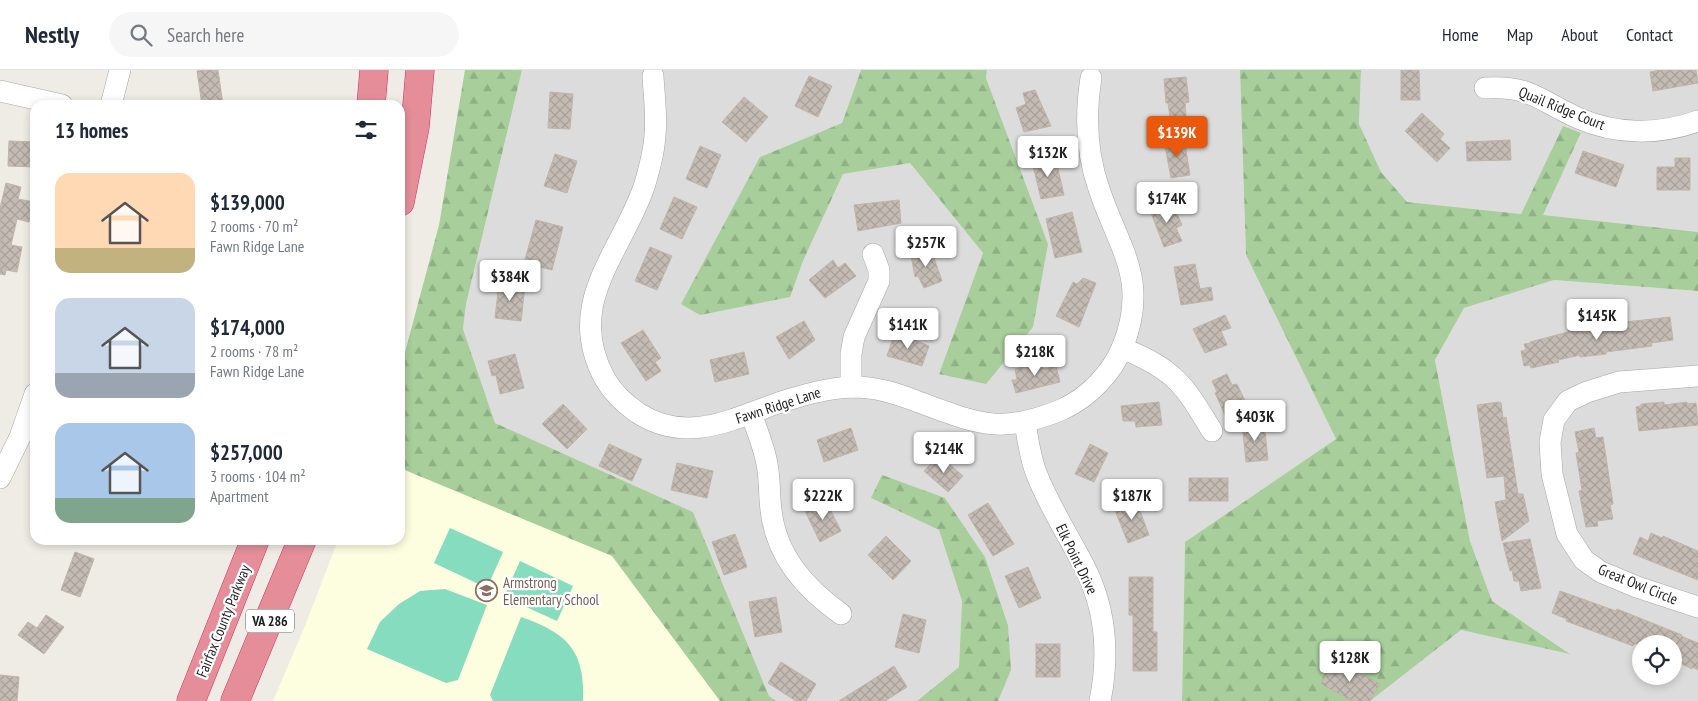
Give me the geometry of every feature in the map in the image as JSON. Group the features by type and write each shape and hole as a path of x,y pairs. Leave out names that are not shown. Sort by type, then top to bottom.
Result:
{"highway":[{"path":"371,100 374,70"},
{"path":"405,177 415,127 420,70"},
{"name":"Fairfax County Parkway","path":"191,701 253,545"},
{"name":"VA 286","path":"235,701 300,545"}],"street":[{"path":"112,100 120,70"},
{"name":"Fawn Ridge Lane","path":"653,76 656,133 651,162 643,189 596,289 591,308 590,327 592,348 598,366 614,392 628,406 653,420 680,428 700,428 719,425 809,394 851,387 870,387 889,391 968,420 1007,425 1044,417 1071,405 1089,392 1104,377 1122,348 1131,320 1133,298 1132,277 1127,258 1098,188 1091,158 1086,127 1087,102 1091,78"},
{"name":"Quail Ridge Court","path":"1485,88 1502,87 1536,94 1578,118 1614,129 1660,131 1698,121"},
{"path":"0,90 41,100"},
{"path":"851,387 851,354 854,337 878,281 879,270 872,254"},
{"path":"1122,348 1149,359 1164,368 1178,380 1192,398 1212,431"},
{"name":"Great Owl Circle","path":"1698,376 1619,382 1587,392 1568,401 1554,420 1550,442 1552,474 1567,534 1584,560 1601,572 1637,587 1698,607"},
{"path":"0,478 20,437 30,408"},
{"path":"751,414 763,445 768,466 771,510 774,528 781,548 806,585 822,601 841,614"},
{"name":"Elk Point Drive","path":"1025,422 1036,473 1049,504 1086,570 1095,592 1102,618 1106,656 1100,701"}],"shaded area":[{"path":"522,70 861,70 842,123 760,157 789,297 803,261 843,174 910,163 983,253 939,374 1048,244 986,78 987,70 1240,70 1246,255 1336,439 1185,542 1182,701 998,701 1010,670 1008,625 985,557 945,498 871,498 939,530 962,601 959,667 917,701 776,701 769,696 693,512 495,423 463,329 466,304"},
{"path":"1361,70 1698,70 1698,232 1542,215 1581,134 1563,126 1521,214 1406,202 1381,172 1359,124"},
{"path":"1554,280 1698,291 1698,701 1370,701 1461,630 1569,653 1492,601 1470,541 1435,360 1464,308"},
{"name":"Armstrong Elementary School","path":"405,425 623,542 728,701 273,701 305,626 336,545 405,545"}],"green space":[{"path":"465,70 522,70 466,304 463,329 495,423 693,512 769,696 776,701 720,701 612,556 405,470 405,352 439,225"},
{"path":"861,70 987,70 986,78 1048,244 1033,327 986,384 939,374 983,253 910,163 843,174 803,261 790,297 700,315 681,304 760,157 842,123"},
{"path":"1240,70 1361,70 1359,124 1381,172 1407,202 1521,214 1563,126 1581,133 1543,215 1698,232 1698,291 1554,280 1464,308 1435,360 1470,541 1492,601 1570,654 1461,630 1370,701 1182,701 1185,542 1336,439 1246,255"},
{"path":"882,475 945,498 985,557 1008,625 1011,670 998,701 917,701 959,667 962,601 939,530 871,498"},
{"path":"450,528 503,552 487,588 434,563"},
{"path":"520,561 573,586 557,621 504,597"},
{"path":"445,589 487,605 458,680 446,683 367,649 380,622 399,604 420,591"},
{"path":"521,617 550,630 570,646 581,669 583,701 493,701 490,695"}],"building":[{"path":"218,70 222,100 201,100 197,71"},
{"path":"1401,70 1419,70 1420,100 1401,100"},
{"path":"1660,70 1696,70 1698,83 1653,91 1650,72"},
{"path":"809,76 832,86 818,117 795,106"},
{"path":"1186,77 1189,102 1185,103 1186,116 1170,117 1168,103 1166,103 1164,79"},
{"path":"1035,90 1051,126 1024,132 1016,108 1026,104 1023,93"},
{"path":"550,92 573,94 570,129 548,128"},
{"path":"744,97 768,117 746,142 722,122"},
{"path":"1422,113 1444,134 1440,139 1450,148 1437,162 1405,131"},
{"path":"1184,138 1190,175 1171,178 1164,141"},
{"path":"1510,140 1511,160 1467,161 1466,142"},
{"path":"9,141 30,142 30,167 8,166"},
{"path":"700,146 721,155 707,188 686,179"},
{"path":"1583,151 1624,165 1616,187 1575,173"},
{"path":"555,154 577,161 567,193 544,186"},
{"path":"1055,156 1064,195 1041,199 1032,161"},
{"path":"1675,158 1690,158 1690,190 1657,190 1657,167 1675,167"},
{"path":"6,183 21,187 18,199 30,201 29,222 17,219 11,245 22,247 17,272 6,270 5,275 0,274 0,208"},
{"path":"674,197 697,207 682,239 660,229"},
{"path":"899,200 901,223 858,231 854,205"},
{"path":"1172,202 1182,225 1176,228 1182,241 1164,247 1150,210"},
{"path":"1072,212 1082,252 1055,258 1046,219"},
{"path":"536,220 563,227 552,270 524,263"},
{"path":"650,247 672,256 657,290 635,281"},
{"path":"931,249 942,281 924,288 918,276 915,277 911,255"},
{"path":"833,260 838,268 845,263 856,276 825,298 809,280"},
{"path":"1195,264 1200,289 1211,287 1213,300 1181,305 1174,267"},
{"path":"1083,278 1096,283 1079,327 1056,316 1073,282 1077,284"},
{"path":"499,283 525,286 521,321 495,318"},
{"path":"1225,315 1231,328 1221,331 1227,345 1205,353 1193,329"},
{"path":"1670,317 1673,340 1651,343 1652,346 1606,352 1606,354 1580,357 1580,355 1531,368 1530,365 1524,366 1521,351 1526,350 1524,344 1580,327"},
{"path":"804,321 815,340 789,359 776,337"},
{"path":"643,330 661,358 655,362 661,371 646,381 621,343"},
{"path":"895,332 929,346 922,366 887,356"},
{"path":"744,352 749,374 715,382 710,360"},
{"path":"515,354 524,388 500,394 496,375 492,376 488,361"},
{"path":"1039,363 1044,369 1056,366 1060,382 1016,393 1012,380 1017,380 1015,369"},
{"path":"1227,374 1232,385 1237,384 1247,405 1225,415 1212,381"},
{"path":"1159,402 1162,425 1136,427 1135,421 1123,421 1121,406"},
{"path":"1664,402 1664,405 1687,402 1687,404 1696,403 1698,425 1639,431 1636,407 1641,406 1641,404"},
{"path":"1501,403 1503,418 1506,417 1518,494 1523,494 1529,521 1502,541 1495,502 1506,500 1504,476 1487,478 1477,405"},
{"path":"563,404 587,429 567,449 542,424"},
{"path":"1264,422 1268,460 1246,462 1242,424"},
{"path":"851,428 858,450 824,462 817,440"},
{"path":"1594,428 1596,438 1603,437 1613,504 1610,505 1613,519 1597,521 1598,526 1586,527 1579,491 1582,490 1576,453 1579,452 1575,432"},
{"path":"609,444 642,459 632,481 599,466"},
{"path":"1090,444 1108,453 1094,482 1075,474"},
{"path":"939,455 963,476 948,492 924,471"},
{"path":"677,463 713,471 707,498 671,490"},
{"path":"1189,478 1228,478 1228,501 1189,501"},
{"path":"1136,500 1149,535 1128,543 1114,508"},
{"path":"826,501 841,531 820,542 805,511"},
{"path":"988,503 1014,544 993,556 968,515"},
{"path":"1651,533 1698,551 1698,580 1633,554 1640,537 1648,541"},
{"path":"735,534 747,567 724,575 712,542"},
{"path":"886,536 911,561 893,580 868,555"},
{"path":"1530,539 1541,588 1521,591 1519,581 1514,581 1512,570 1510,571 1503,543"},
{"path":"75,552 94,559 80,597 61,590"},
{"path":"1028,567 1041,598 1019,608 1005,576"},
{"path":"1129,577 1153,577 1153,632 1157,632 1157,671 1133,671 1133,615 1129,615"},
{"path":"1560,591 1616,611 1617,609 1682,635 1632,635 1632,646 1566,621 1567,619 1552,613"},
{"path":"776,597 782,632 755,637 749,602"},
{"path":"903,614 926,620 919,653 895,647"},
{"path":"46,615 64,627 44,654 18,635 28,622 37,628"},
{"path":"1682,636 1698,643 1698,670 1692,667 1692,669 1682,664"},
{"path":"1036,644 1060,644 1060,677 1036,677"},
{"path":"1335,659 1380,684 1370,701 1352,701 1321,684"},
{"path":"781,662 816,684 806,701 796,701 768,683"},
{"path":"894,666 907,687 885,701 839,701"},
{"path":"0,675 19,677 17,701 0,701"}],"place":[{"name":"Armstrong Elementary School","path":"487,591"}]}
